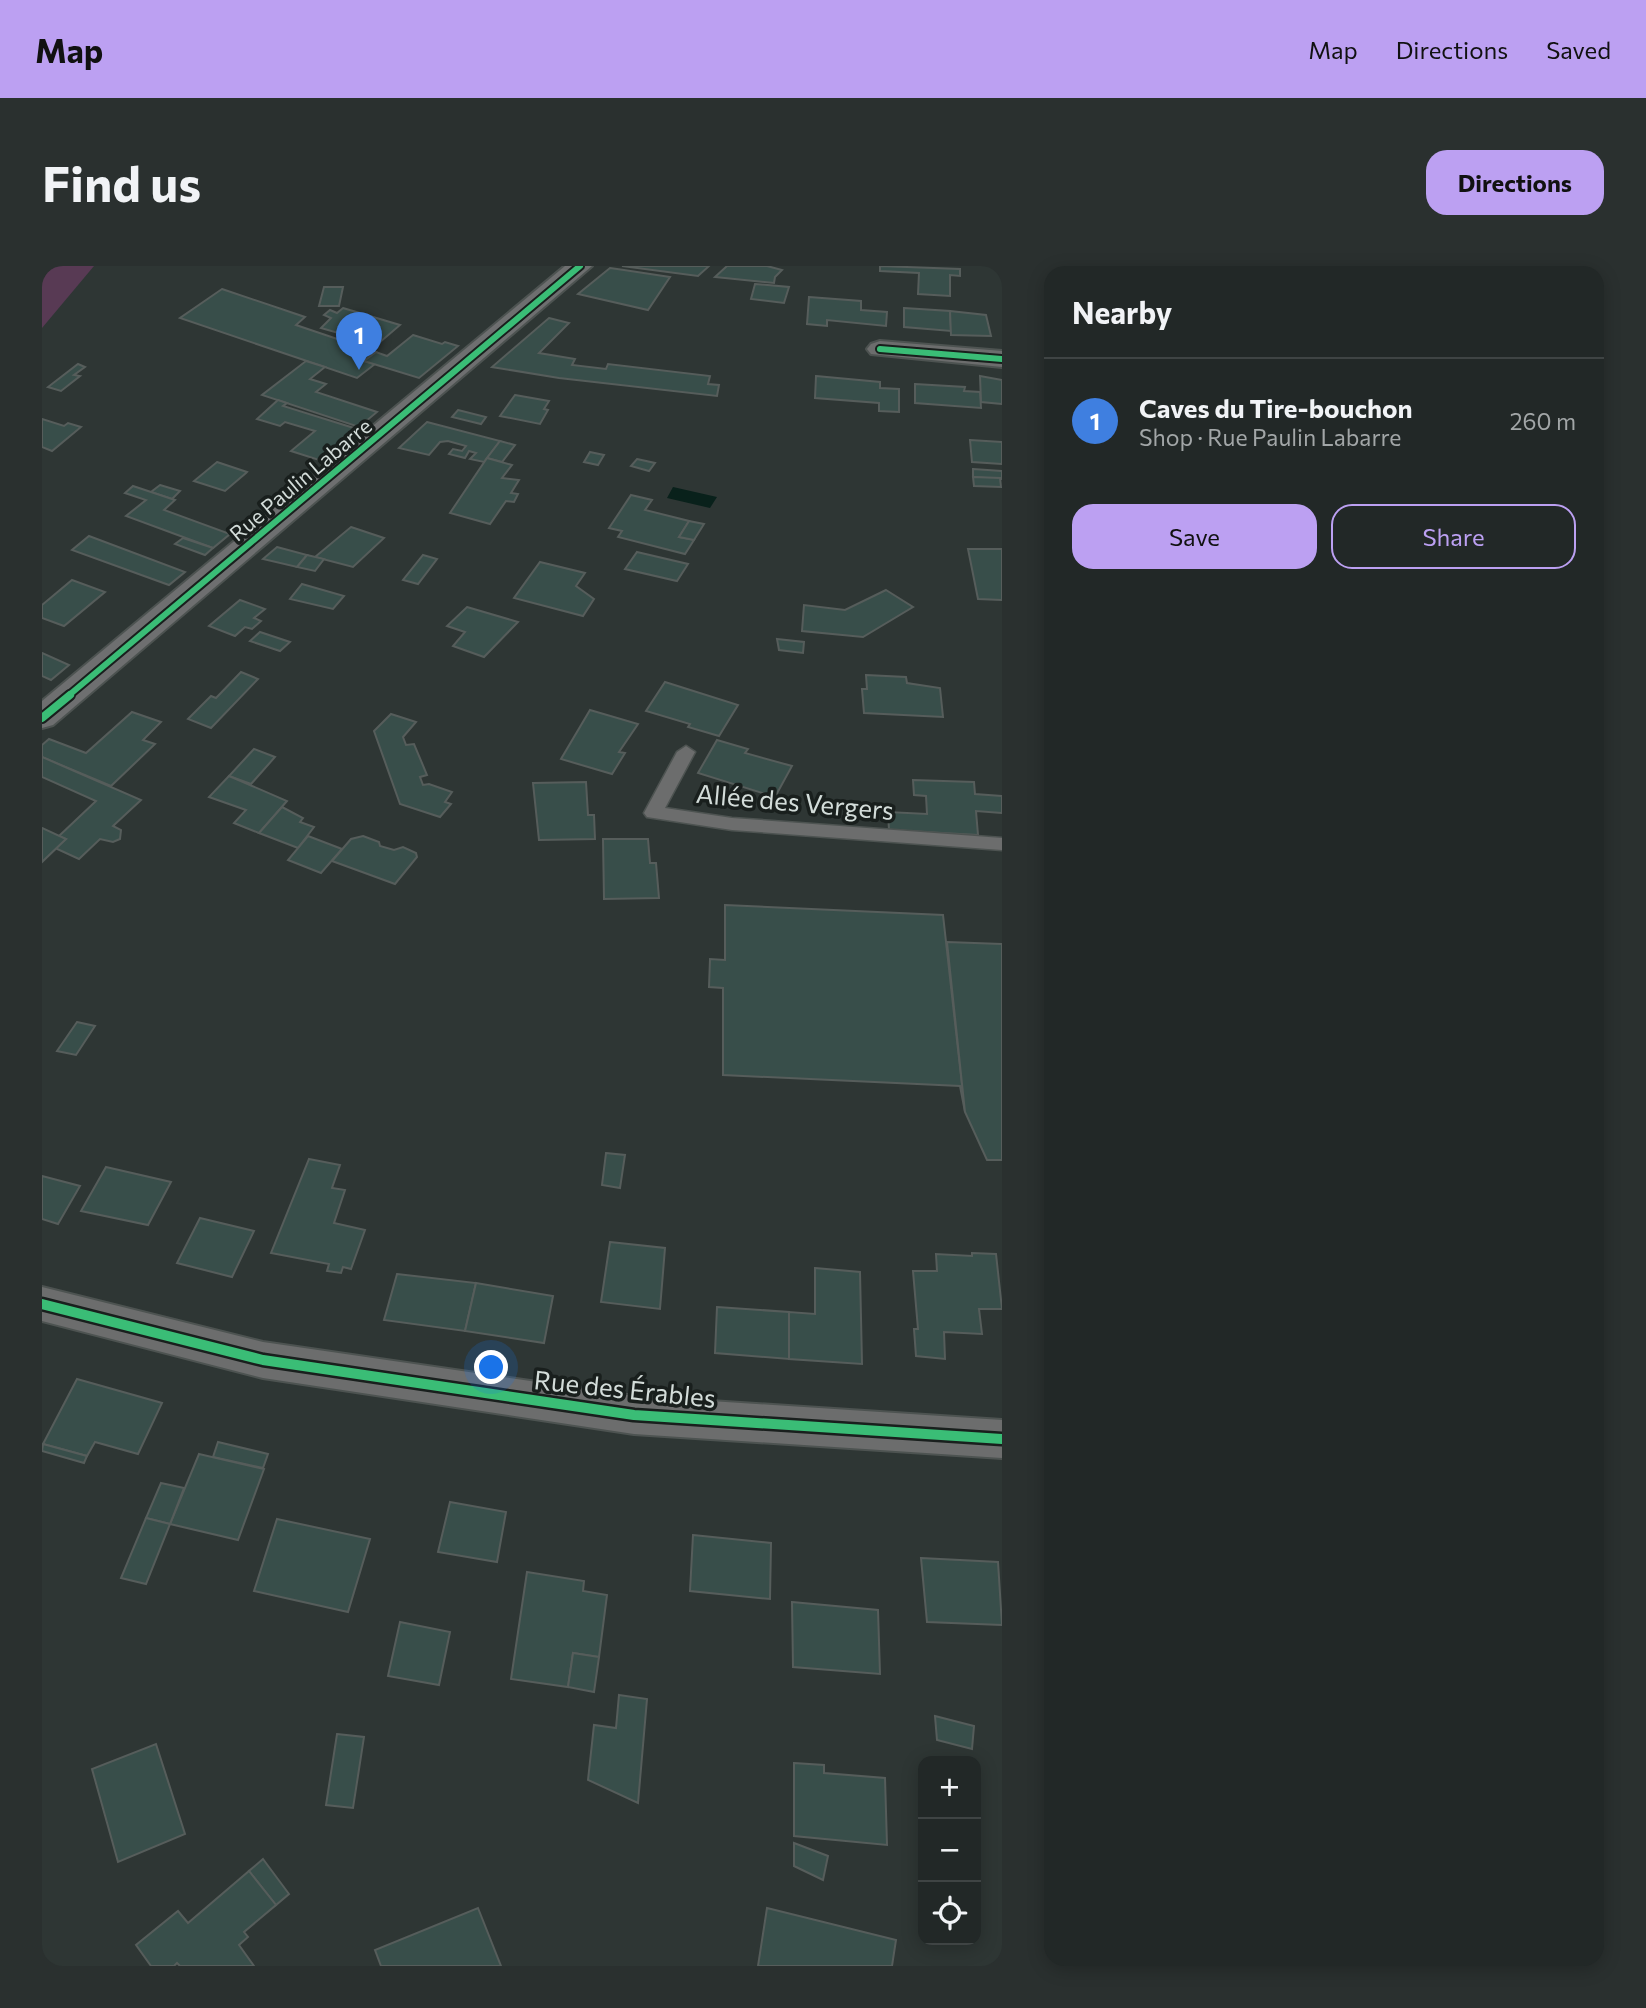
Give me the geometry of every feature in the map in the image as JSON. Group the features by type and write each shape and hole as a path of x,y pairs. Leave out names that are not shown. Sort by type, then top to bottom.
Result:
{"street":[{"name":"Rue Paulin Labarre","path":"42,718 580,266"},
{"path":"880,349 1002,359"},
{"name":"Rue des Érables","path":"42,1304 263,1360 620,1413 1002,1439"}],"lane":[{"name":"Allée des Vergers","path":"686,752 653,813 732,824 1002,844"}],"shaded area":[{"path":"42,266 94,266 42,328"},
{"path":"673,487 717,497 710,508 667,498"}],"building":[{"path":"622,266 709,266 698,276"},
{"path":"727,266 767,266 782,270 775,277 774,283 715,277"},
{"path":"880,266 960,269 960,276 950,275 950,296 918,294 919,273 880,271"},
{"path":"610,268 670,277 648,310 578,294"},
{"path":"755,284 789,287 784,303 751,299"},
{"path":"324,287 343,287 339,306 319,306"},
{"path":"222,289 305,317 296,325 376,352 364,361 375,364 357,378 180,318"},
{"path":"809,297 861,301 861,310 887,312 886,326 827,320 827,326 807,324"},
{"path":"343,308 400,325 379,343 347,335 344,338 339,336 342,334 321,328 331,318 324,315 330,310 337,313"},
{"path":"904,308 950,311 951,331 904,327"},
{"path":"950,311 986,315 991,336 951,335"},
{"path":"549,318 569,323 539,353 575,359 572,365 606,369 608,364 710,376 708,384 719,385 717,396 559,378 492,367"},
{"path":"413,335 458,346 419,378 364,361 376,352 387,356"},
{"path":"306,361 325,367 310,379 326,384 316,392 377,412 359,427 262,395"},
{"path":"78,364 85,367 74,375 80,376 61,391 48,387"},
{"path":"816,376 880,382 880,388 899,389 899,412 879,411 879,403 815,398"},
{"path":"980,376 1002,380 1002,404 981,402"},
{"path":"915,384 965,387 964,391 980,392 981,408 915,403"},
{"path":"515,395 549,401 544,409 548,410 540,424 500,416"},
{"path":"278,400 287,403 283,406 357,429 319,460 291,451 315,431 285,422 280,426 257,419"},
{"path":"458,410 486,417 481,424 452,417"},
{"path":"42,419 64,426 68,423 81,427 52,451 42,447"},
{"path":"427,422 500,441 484,462 470,459 476,453 469,451 465,458 449,454 453,449 462,451 466,446 448,441 440,442 429,455 399,448"},
{"path":"970,440 1002,442 1002,464 972,462"},
{"path":"500,441 515,445 502,462 487,458"},
{"path":"590,452 604,455 598,465 584,462"},
{"path":"487,458 512,465 502,478 519,480 511,493 518,494 514,502 506,501 490,524 450,513"},
{"path":"637,459 655,463 649,471 631,466"},
{"path":"217,462 247,472 225,491 194,481"},
{"path":"973,469 1002,471 1002,479 973,477"},
{"path":"973,477 1000,478 1001,487 974,486"},
{"path":"160,485 180,491 172,499 151,492"},
{"path":"133,486 175,500 164,510 230,534 213,548 126,516 146,500 125,493"},
{"path":"631,495 652,500 645,510 689,521 679,537 694,540 685,554 618,537 622,531 609,528"},
{"path":"689,521 704,524 694,540 679,537"},
{"path":"351,527 384,538 353,567 315,557"},
{"path":"89,536 185,572 169,585 72,550"},
{"path":"183,538 213,548 205,555 175,544"},
{"path":"277,547 307,555 297,567 263,559"},
{"path":"968,549 1002,549 1002,600 978,599"},
{"path":"637,552 688,564 677,581 625,569"},
{"path":"307,555 324,559 315,571 297,567"},
{"path":"423,555 437,559 418,584 403,580"},
{"path":"540,562 585,573 576,586 594,599 583,616 514,598"},
{"path":"72,580 105,592 64,626 42,618 42,605"},
{"path":"302,584 344,596 333,609 290,599"},
{"path":"886,590 913,607 863,637 802,631 804,605 845,610"},
{"path":"240,600 265,609 254,618 261,621 252,629 245,627 235,636 209,626"},
{"path":"467,607 518,622 484,657 453,646 465,632 447,626"},
{"path":"260,632 290,642 280,651 250,641"},
{"path":"777,639 804,642 803,653 779,650"},
{"path":"42,653 69,665 51,680 42,676"},
{"path":"241,672 258,679 211,728 188,719 211,696 216,698"},
{"path":"866,675 906,677 907,683 940,688 943,717 864,713 862,689 867,689"},
{"path":"665,682 738,705 719,736 688,727 690,724 646,711"},
{"path":"590,710 638,724 619,752 625,753 612,774 561,759"},
{"path":"132,712 161,722 143,740 155,744 111,786 42,757 42,745 49,739 86,753"},
{"path":"391,714 416,722 403,737 406,745 414,744 427,775 420,777 423,785 429,784 452,792 445,802 451,804 440,817 400,804 374,731"},
{"path":"717,740 748,749 745,753 792,766 775,797 698,773"},
{"path":"254,749 275,757 251,784 229,776"},
{"path":"42,757 141,800 113,826 121,830 120,839 113,842 100,839 79,859 55,848 66,839 59,836 96,801 42,777"},
{"path":"229,776 287,801 259,833 234,823 246,810 209,797"},
{"path":"913,780 974,782 975,794 1002,796 1002,813 976,811 978,835 889,830 888,812 927,814 926,796 914,795"},
{"path":"586,782 588,815 594,815 595,839 539,840 533,783"},
{"path":"282,807 303,818 300,822 314,827 298,848 259,833"},
{"path":"42,828 66,839 42,862"},
{"path":"308,836 342,849 321,873 288,860"},
{"path":"363,836 379,842 380,846 394,850 403,847 416,853 417,857 395,884 332,861 351,839"},
{"path":"603,839 648,839 650,863 656,863 659,898 604,899"},
{"path":"725,905 943,915 965,1112 960,1086 723,1075 723,988 709,987 710,959 725,960"},
{"path":"947,942 1002,944 1002,1160 987,1160 965,1112"},
{"path":"77,1022 95,1026 76,1055 57,1051"},
{"path":"606,1153 625,1155 620,1188 602,1185"},
{"path":"309,1159 340,1165 332,1188 345,1190 334,1223 365,1230 351,1269 343,1267 341,1273 327,1271 329,1264 271,1253"},
{"path":"106,1167 171,1182 148,1225 81,1211"},
{"path":"42,1176 80,1186 58,1224 42,1219"},
{"path":"200,1218 254,1231 232,1277 177,1263"},
{"path":"610,1242 665,1248 660,1309 601,1302"},
{"path":"972,1253 996,1254 1002,1309 979,1309 982,1334 944,1332 945,1359 916,1356 914,1329 918,1329 913,1271 937,1271 936,1254 972,1256"},
{"path":"815,1268 860,1272 862,1364 789,1359 789,1312 815,1314"},
{"path":"397,1274 476,1283 465,1331 384,1320"},
{"path":"476,1283 553,1296 544,1343 465,1331"},
{"path":"717,1307 789,1312 789,1359 715,1353"},
{"path":"77,1379 162,1403 138,1454 95,1442 87,1456 43,1444"},
{"path":"218,1442 268,1454 263,1468 213,1457"},
{"path":"43,1444 87,1456 84,1463 42,1451"},
{"path":"199,1454 264,1469 238,1540 170,1524"},
{"path":"161,1483 184,1488 170,1524 146,1518"},
{"path":"450,1502 506,1512 497,1562 438,1552"},
{"path":"146,1518 170,1524 146,1584 121,1578"},
{"path":"277,1519 370,1539 348,1612 254,1591"},
{"path":"693,1535 771,1543 770,1599 690,1591"},
{"path":"921,1558 998,1562 1002,1625 927,1622"},
{"path":"527,1572 584,1581 583,1591 607,1595 599,1657 573,1653 568,1687 511,1679"},
{"path":"792,1602 878,1610 880,1674 793,1667"},
{"path":"400,1622 450,1632 439,1685 388,1676"},
{"path":"573,1653 599,1657 594,1692 568,1687"},
{"path":"619,1695 647,1699 638,1803 588,1780 594,1725 616,1728"},
{"path":"935,1716 974,1726 972,1749 937,1740"},
{"path":"337,1734 364,1737 353,1808 326,1805"},
{"path":"156,1744 185,1834 118,1862 92,1769"},
{"path":"794,1763 824,1765 824,1773 885,1778 887,1845 794,1836"},
{"path":"794,1843 828,1856 823,1880 794,1866"},
{"path":"263,1859 289,1894 276,1905 249,1871"},
{"path":"249,1871 276,1905 244,1932 248,1937 239,1945 254,1966 180,1966 177,1963 174,1966 151,1966 136,1945 178,1911 188,1923"},
{"path":"478,1908 501,1966 381,1966 375,1950"},
{"path":"767,1908 896,1940 892,1966 758,1966"}],"cycle path":[{"path":"42,718 580,266"},
{"path":"880,349 1002,359"},
{"path":"42,1304 263,1360 634,1415 1002,1439"}],"place":[{"name":"Caves du Tire-bouchon","path":"359,370"}]}
